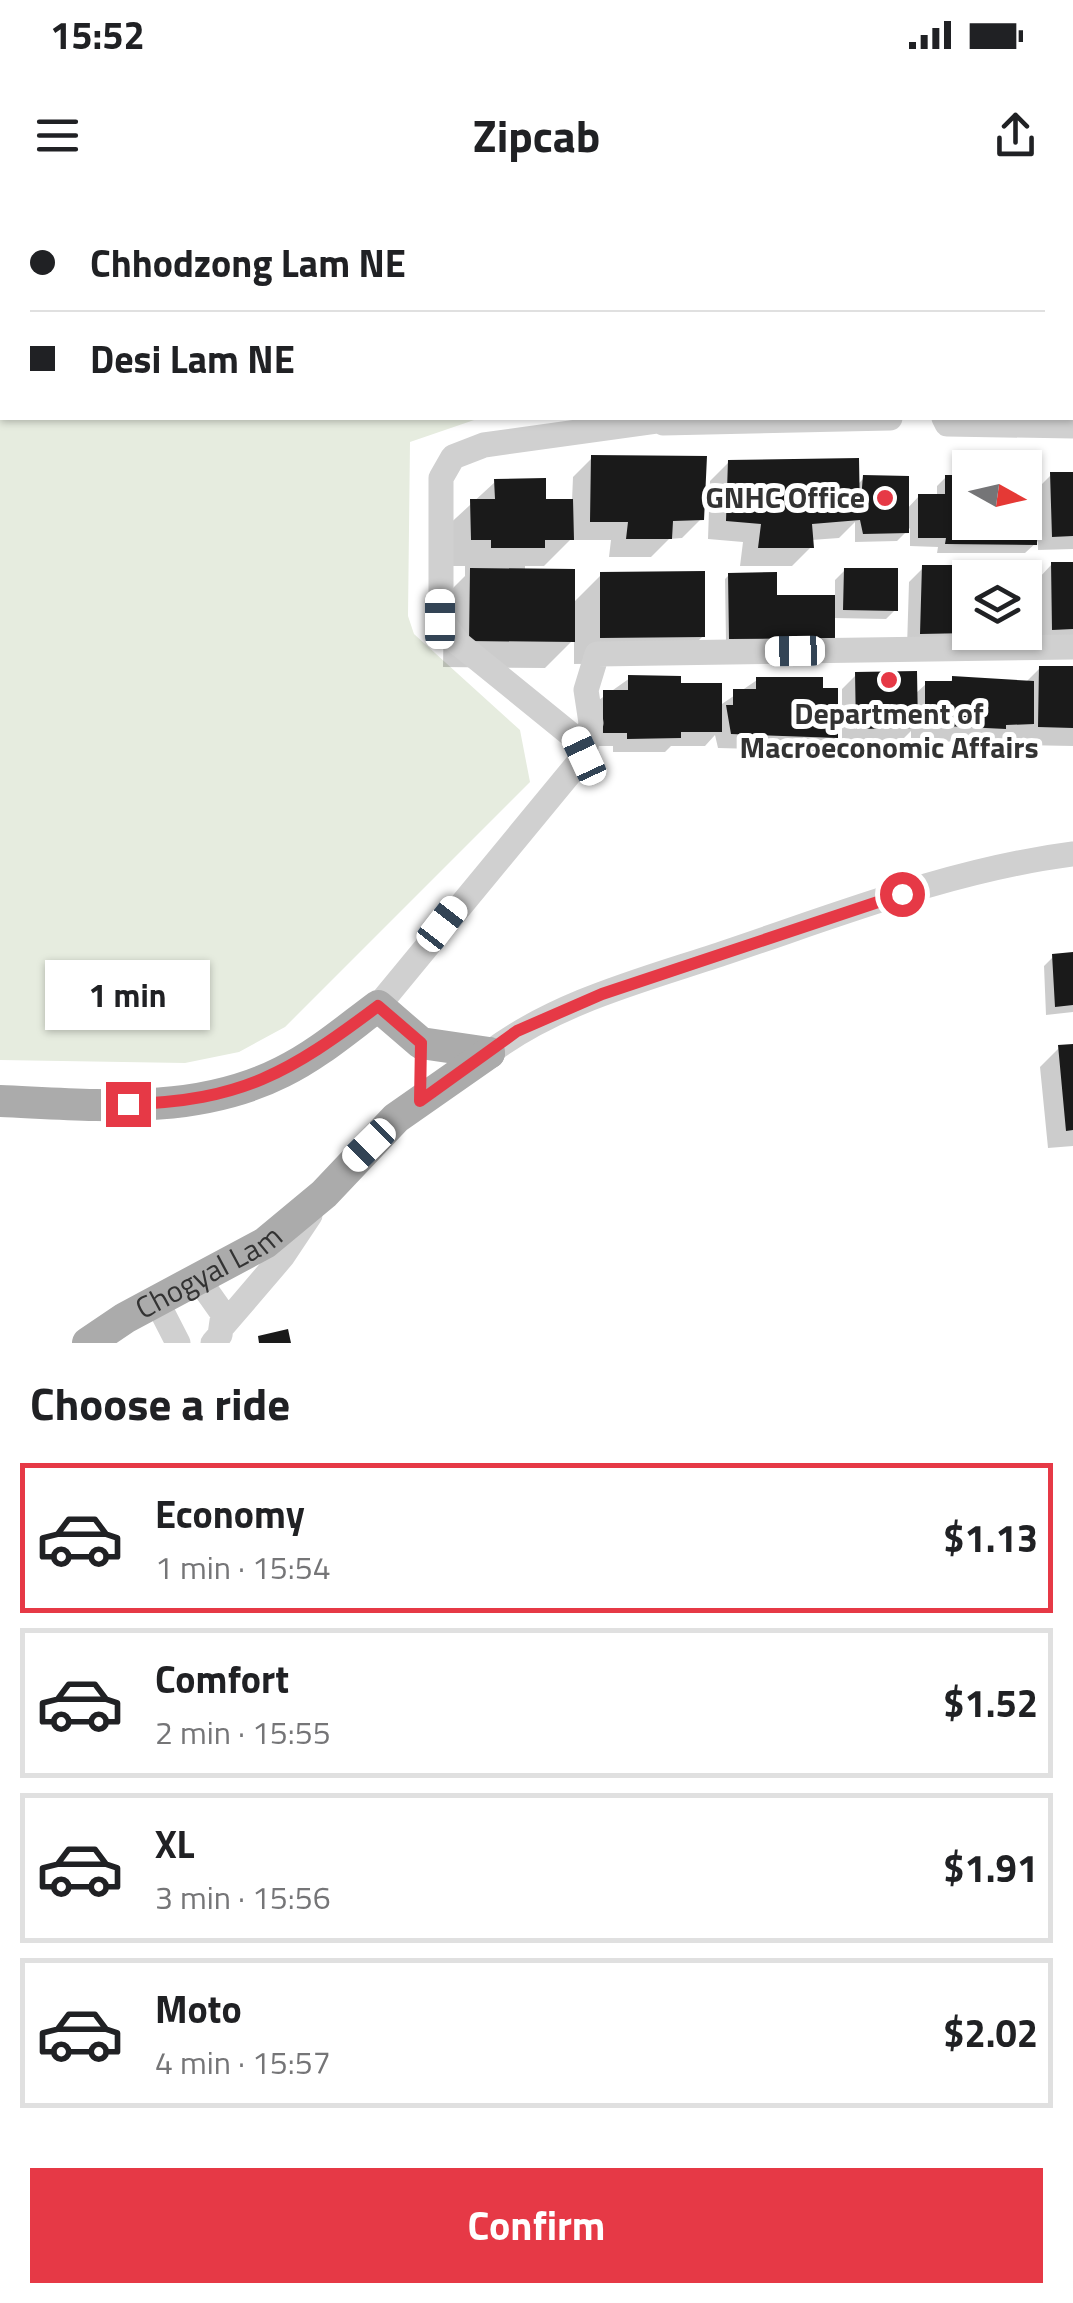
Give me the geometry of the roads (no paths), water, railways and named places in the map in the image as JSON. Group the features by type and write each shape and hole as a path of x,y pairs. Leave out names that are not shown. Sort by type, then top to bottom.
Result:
{"main road":[{"path":"0,1102 94,1105 203,1100 282,1072 378,1006 421,1043 489,1052"},
{"path":"420,1101 421,1043"},
{"name":"Chogyal Lam","path":"88,1343 265,1243 324,1194 396,1118 489,1052"}],"street":[{"path":"553,436 604,420"},
{"path":"584,756 575,738 458,643 440,619 441,478 453,458 484,445 670,420"},
{"path":"945,420 947,424 1073,426"},
{"path":"378,1006 584,756 592,723 586,690 597,654 1073,647"},
{"path":"489,1052 517,1031 602,994 864,905 978,873 1073,854"},
{"name":"Chogyal Lam","path":"218,1334 282,1257 324,1194"},
{"path":"199,1280 219,1304 218,1334"},
{"path":"157,1302 178,1343"}],"place":[{"name":"GNHC Office","path":"885,498"},
{"name":"Department of Macroeconomic Affairs","path":"889,680"}]}
